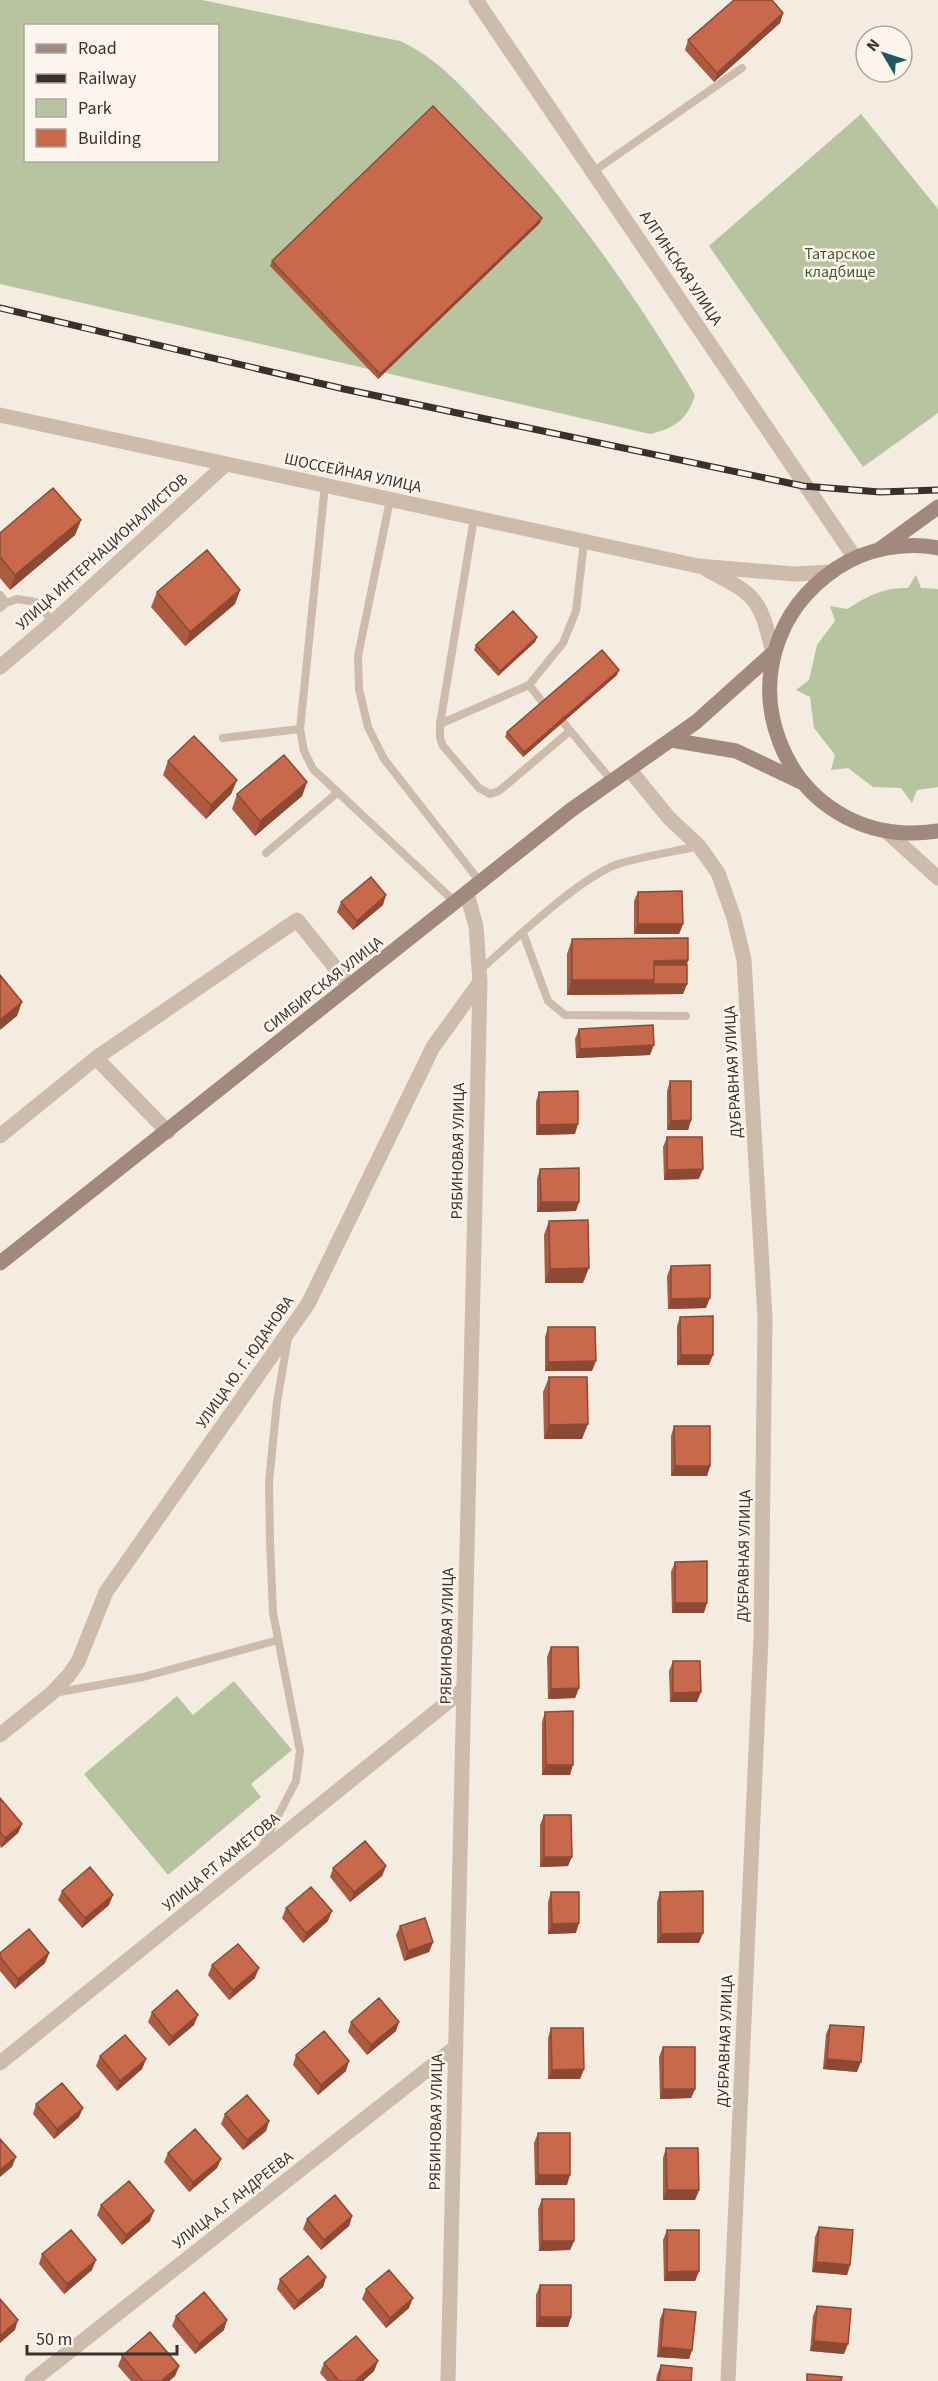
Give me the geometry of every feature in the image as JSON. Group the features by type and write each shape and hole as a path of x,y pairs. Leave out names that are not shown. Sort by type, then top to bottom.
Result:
{"main road":[{"path":"879,550 938,507"},
{"path":"938,548 911,546 879,550 855,558 831,572 807,592 793,610 774,652 769,693 773,726 783,753 802,782 826,805 851,820 886,831 908,834 938,831"},
{"name":"СИМБИРСКАЯ УЛИЦА","path":"0,1263 462,899 571,810 660,745 671,740 722,700 774,652"},
{"path":"671,740 736,751 802,782"}],"street":[{"name":"АЛГИНСКАЯ УЛИЦА","path":"476,0 594,171 803,486 855,558"},
{"name":"ШОССЕЙНАЯ УЛИЦА","path":"0,415 699,566"},
{"name":"УЛИЦА ИНТЕРНАЦИОНАЛИСТОВ","path":"0,667 53,622 226,464"},
{"path":"699,566 795,574 831,572"},
{"path":"699,566 733,584 756,601 765,618 774,652"},
{"name":"ДУБРАВНАЯ УЛИЦА","path":"630,769 669,818 699,846 726,891 744,960 765,1318 760,1638 728,2381"},
{"path":"886,831 938,878"},
{"name":"РЯБИНОВАЯ УЛИЦА","path":"447,2380 480,976 476,926 462,899"},
{"path":"0,1136 96,1058 297,920 350,986"},
{"name":"УЛИЦА Ю. Г. ЮДАНОВА","path":"0,1735 52,1693 78,1662 106,1592 308,1304 432,1047 480,976"},
{"path":"96,1058 168,1132"},
{"name":"УЛИЦА Р.Т АХМЕТОВА","path":"0,2063 464,1689"},
{"name":"УЛИЦА А.Г АНДРЕЕВА","path":"32,2381 456,2048"}],"lane":[{"path":"594,171 742,68"},
{"path":"324,485 300,729 304,752 313,769 337,793 462,899"},
{"path":"390,500 358,656 359,689 368,727 384,759 481,883"},
{"path":"474,518 440,724 440,738 443,746 479,788 490,794 499,791 570,731"},
{"path":"440,724 529,685 563,643 576,611 584,542"},
{"path":"0,595 3,605 16,599 36,602 53,622"},
{"path":"529,685 544,704"},
{"path":"563,722 612,781"},
{"path":"224,738 300,729"},
{"path":"266,853 337,793"},
{"path":"480,976 523,933 573,892 601,873 618,864 699,846"},
{"path":"523,933 548,1001 565,1015 686,1016"},
{"path":"257,1855 296,1782 300,1752 273,1603 269,1482 277,1402 290,1329"},
{"path":"52,1693 162,1672 278,1640"}],"green space":[{"path":"0,0 202,0 400,41 414,48 439,66 472,97 550,185 602,252 695,395 688,411 679,422 650,434 0,284"},
{"name":"Татарское кладбище","path":"861,114 938,209 938,413 863,467 709,246"},
{"path":"916,575 921,588 938,589 938,787 917,790 912,803 901,788 873,787 848,768 831,770 835,755 814,728 810,697 796,690 809,680 817,645 835,621 830,606 847,609 876,593 908,588"},
{"path":"234,1681 292,1750 251,1784 261,1797 168,1875 84,1774 177,1696 193,1715"}],"building":[{"path":"734,0 772,0 783,13 717,73 688,40"},
{"path":"433,106 542,218 380,374 272,261"},
{"path":"53,488 81,520 15,575 0,557 0,533"},
{"path":"207,550 240,590 190,632 157,592"},
{"path":"513,611 537,637 500,671 476,645"},
{"path":"602,650 619,670 524,752 507,732"},
{"path":"194,736 237,780 211,805 168,761"},
{"path":"284,755 307,782 260,821 237,794"},
{"path":"371,877 386,895 357,921 341,902"},
{"path":"682,891 683,924 638,924 638,892"},
{"path":"688,938 688,960 654,961 654,980 572,980 572,939"},
{"path":"654,965 687,965 687,984 653,984"},
{"path":"0,975 22,1002 0,1020"},
{"path":"653,1025 654,1045 580,1049 579,1029"},
{"path":"670,1081 691,1081 691,1120 671,1121"},
{"path":"578,1091 578,1124 539,1125 539,1092"},
{"path":"667,1137 702,1137 703,1169 667,1170"},
{"path":"579,1168 579,1202 541,1202 540,1169"},
{"path":"588,1220 589,1268 550,1269 549,1221"},
{"path":"710,1265 710,1298 671,1299 671,1266"},
{"path":"713,1316 713,1355 681,1355 680,1317"},
{"path":"548,1327 595,1327 596,1361 548,1362"},
{"path":"549,1377 587,1377 588,1424 549,1425"},
{"path":"674,1426 710,1426 710,1466 675,1466"},
{"path":"707,1561 707,1603 675,1603 675,1562"},
{"path":"551,1647 578,1647 579,1688 551,1689"},
{"path":"673,1661 700,1661 701,1692 673,1693"},
{"path":"573,1711 573,1765 546,1765 545,1712"},
{"path":"0,1798 22,1824 5,1838 0,1832"},
{"path":"544,1815 571,1815 572,1857 544,1857"},
{"path":"365,1841 386,1866 354,1892 333,1868"},
{"path":"90,1867 113,1895 85,1918 62,1891"},
{"path":"311,1887 332,1911 306,1933 286,1908"},
{"path":"703,1891 703,1933 661,1934 660,1892"},
{"path":"551,1892 579,1892 579,1923 552,1924"},
{"path":"425,1918 433,1942 408,1951 400,1926"},
{"path":"29,1929 49,1953 18,1979 0,1957 0,1953"},
{"path":"238,1944 259,1968 233,1990 212,1965"},
{"path":"177,1990 198,2015 172,2037 152,2012"},
{"path":"379,1998 399,2022 371,2045 351,2022"},
{"path":"830,2025 864,2027 861,2062 827,2059"},
{"path":"551,2028 583,2028 584,2069 552,2070"},
{"path":"324,2031 349,2061 321,2085 296,2055"},
{"path":"125,2035 146,2059 120,2081 100,2056"},
{"path":"663,2047 695,2047 695,2089 663,2089"},
{"path":"62,2083 83,2108 57,2129 36,2104"},
{"path":"247,2095 269,2121 247,2140 225,2114"},
{"path":"195,2129 221,2159 193,2182 168,2153"},
{"path":"538,2133 570,2133 570,2175 538,2175"},
{"path":"0,2139 16,2157 0,2170"},
{"path":"666,2148 698,2148 699,2190 667,2190"},
{"path":"129,2181 154,2211 126,2235 101,2205"},
{"path":"335,2195 352,2216 324,2240 307,2219"},
{"path":"542,2199 574,2199 574,2241 542,2241"},
{"path":"819,2227 853,2230 850,2265 816,2262"},
{"path":"71,2230 96,2260 67,2284 42,2254"},
{"path":"667,2230 699,2230 699,2271 667,2272"},
{"path":"308,2256 326,2277 298,2301 280,2279"},
{"path":"389,2270 413,2298 390,2318 366,2289"},
{"path":"540,2285 571,2285 571,2317 540,2317"},
{"path":"204,2292 227,2320 199,2344 176,2316"},
{"path":"0,2299 18,2320 0,2336"},
{"path":"817,2306 851,2309 848,2344 814,2341"},
{"path":"664,2309 696,2312 692,2350 661,2347"},
{"path":"150,2332 179,2366 161,2381 143,2381 122,2356"},
{"path":"356,2336 378,2361 355,2381 339,2381 324,2363"},
{"path":"661,2365 692,2368 691,2381 659,2381"},
{"path":"807,2374 842,2377 841,2381 807,2381"}],"railway":[{"path":"0,308 344,389 803,486 880,492 938,490"}]}
